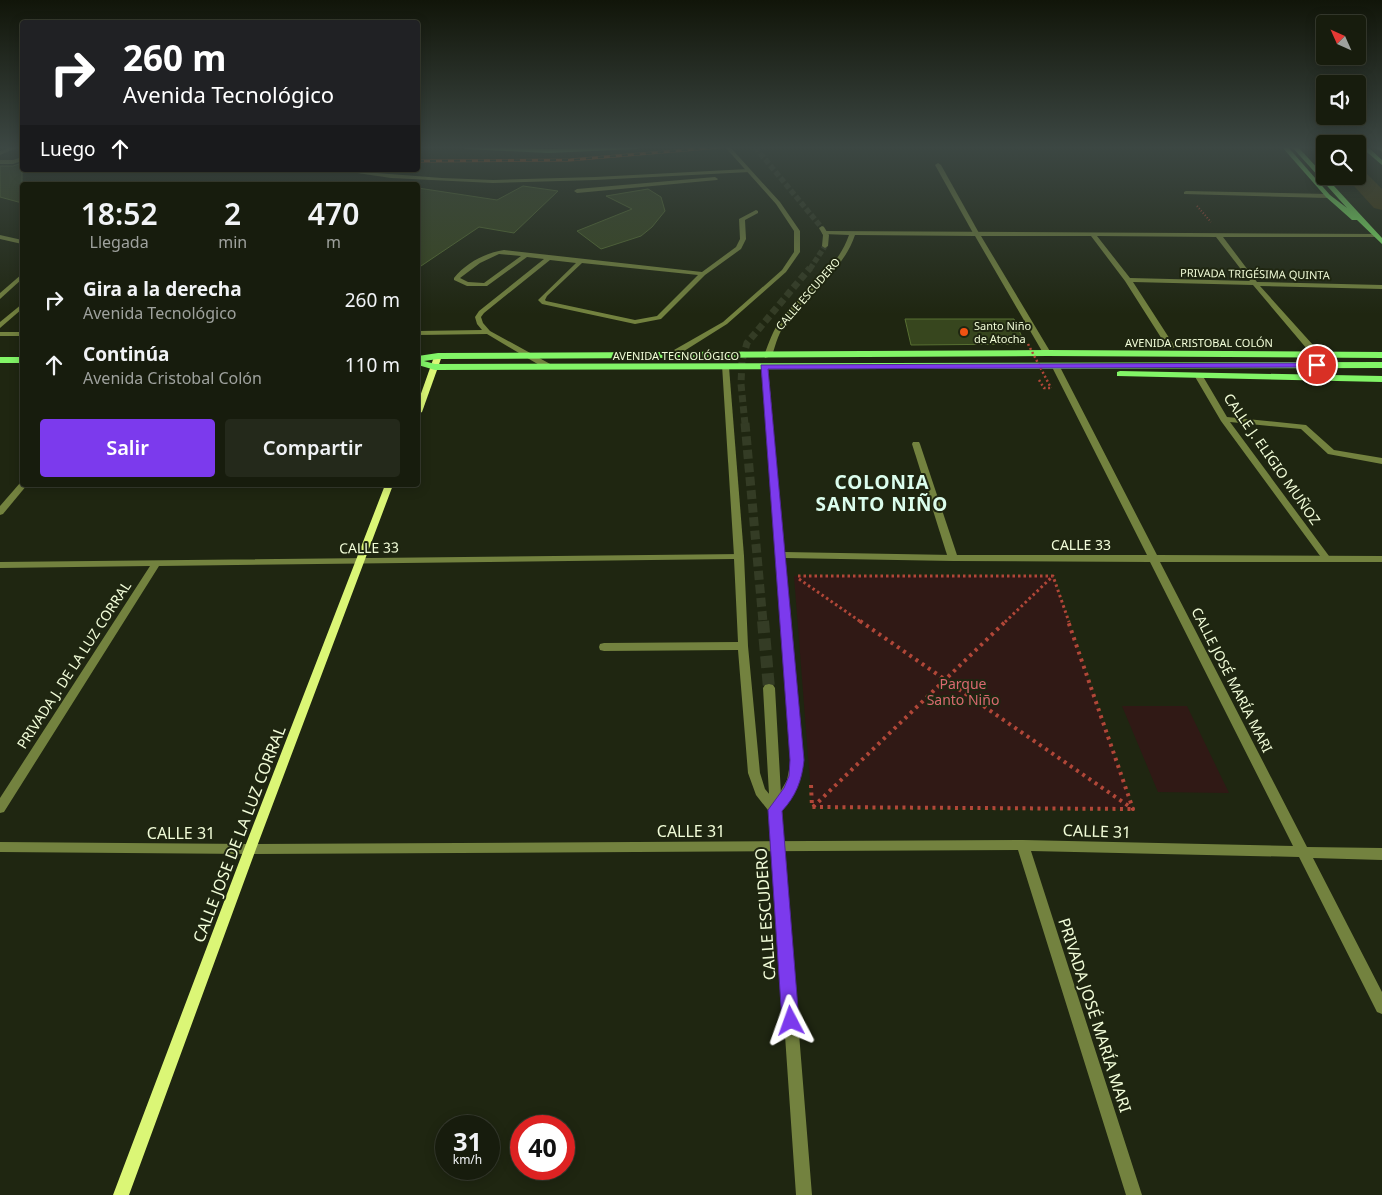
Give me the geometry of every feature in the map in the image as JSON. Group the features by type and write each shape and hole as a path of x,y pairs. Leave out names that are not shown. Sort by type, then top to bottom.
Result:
{"main road":[{"path":"1336,203 1347,213 1366,223"},
{"path":"1347,203 1380,239"},
{"path":"1169,351 1310,347 1382,348"},
{"name":"AVENIDA CRISTOBAL COLÓN","path":"1047,353 1169,351 1382,354"},
{"name":"AVENIDA TECNOLÓGICO","path":"420,360 438,356 768,356 1047,353"},
{"path":"420,407 438,356"},
{"path":"0,360 20,360"},
{"name":"AVENIDA TECNOLÓGICO","path":"420,361 435,367 1056,366"},
{"name":"AVENIDA CRISTOBAL COLÓN","path":"1056,366 1382,365"},
{"path":"1068,366 1114,374 1382,379"},
{"name":"CALLE JOSE DE LA LUZ CORRAL","path":"121,1195 250,849 388,487"}],"street":[{"path":"670,356 725,323 784,271 797,252 797,231 778,203"},
{"path":"959,203 1047,353"},
{"path":"581,261 545,295 542,300 544,303 636,322 651,321 659,318 703,274 739,248 743,239 742,219 756,212"},
{"name":"CALLE ESCUDERO","path":"768,356 771,339 778,326 836,264 852,240 853,233 823,230 825,246"},
{"path":"853,233 1092,234 1380,239"},
{"path":"1092,234 1128,280 1169,351"},
{"path":"1218,236 1255,284 1310,347"},
{"path":"0,237 20,242"},
{"path":"526,255 485,285 467,284 456,279 490,254 504,252 703,274"},
{"path":"549,258 481,312 478,320 488,332 549,367"},
{"path":"0,297 20,278"},
{"name":"PRIVADA TRIGÉSIMA QUINTA","path":"1128,280 1382,287"},
{"path":"0,326 20,308"},
{"path":"420,333 488,332"},
{"path":"0,334 20,334"},
{"name":"CALLE JOSÉ MARÍA MARI","path":"1056,366 1302,854 1382,1006"},
{"path":"725,367 739,556 743,646 754,774 760,791 775,810 791,788 797,760 764,367"},
{"name":"CALLE J. ELIGIO MUÑOZ","path":"1198,375 1224,419 1326,558"},
{"path":"1224,419 1303,427 1308,429 1329,451 1382,461"},
{"path":"916,444 953,558"},
{"path":"0,512 21,487"},
{"name":"CALLE 33","path":"780,555 953,558 1382,559"},
{"name":"CALLE 33","path":"0,565 739,556"},
{"name":"PRIVADA J. DE LA LUZ CORRAL","path":"0,808 156,564"},
{"path":"604,647 743,646"},
{"name":"CALLE ESCUDERO","path":"769,688 775,810 804,1195"},
{"name":"CALLE 31","path":"0,847 250,849 1023,846 1302,854 1382,854"},
{"name":"PRIVADA JOSÉ MARÍA MARI","path":"1023,846 1134,1195"}],"path":[{"path":"1194,203 1214,226 1218,236"},
{"path":"1028,344 1051,388"},
{"path":"794,576 1053,576"},
{"path":"794,576 795,585"},
{"path":"794,576 1133,809"},
{"path":"812,807 1053,576"},
{"path":"1053,576 1133,809"},
{"path":"810,778 812,807"},
{"path":"812,807 1133,809"}],"green space":[{"name":"Parque Santo Niño","path":"794,576 1053,576 1133,809 812,807"},
{"path":"1122,706 1187,706 1229,793 1158,792"}],"building":[{"path":"420,203 546,203 514,233 479,227 420,267"},
{"path":"620,203 663,203 665,211 652,227 641,236 601,249 577,231 632,209"},
{"name":"Santo Niño de Atocha","path":"905,319 1014,319 1025,344 911,345"}],"tunnel":[{"path":"801,203 822,228"},
{"path":"810,269 825,246"},
{"path":"745,424 741,384 742,361 747,343 810,268"},
{"path":"745,423 763,622"},
{"path":"763,621 769,688"}],"place":[{"name":"Santo Niño de Atocha","path":"964,332"}],"district":[{"name":"COLONIA SANTO NIÑO","path":"882,493"}],"route":[{"path":"791,1021 775,810 791,788 797,760 764,367 1317,365"}]}
